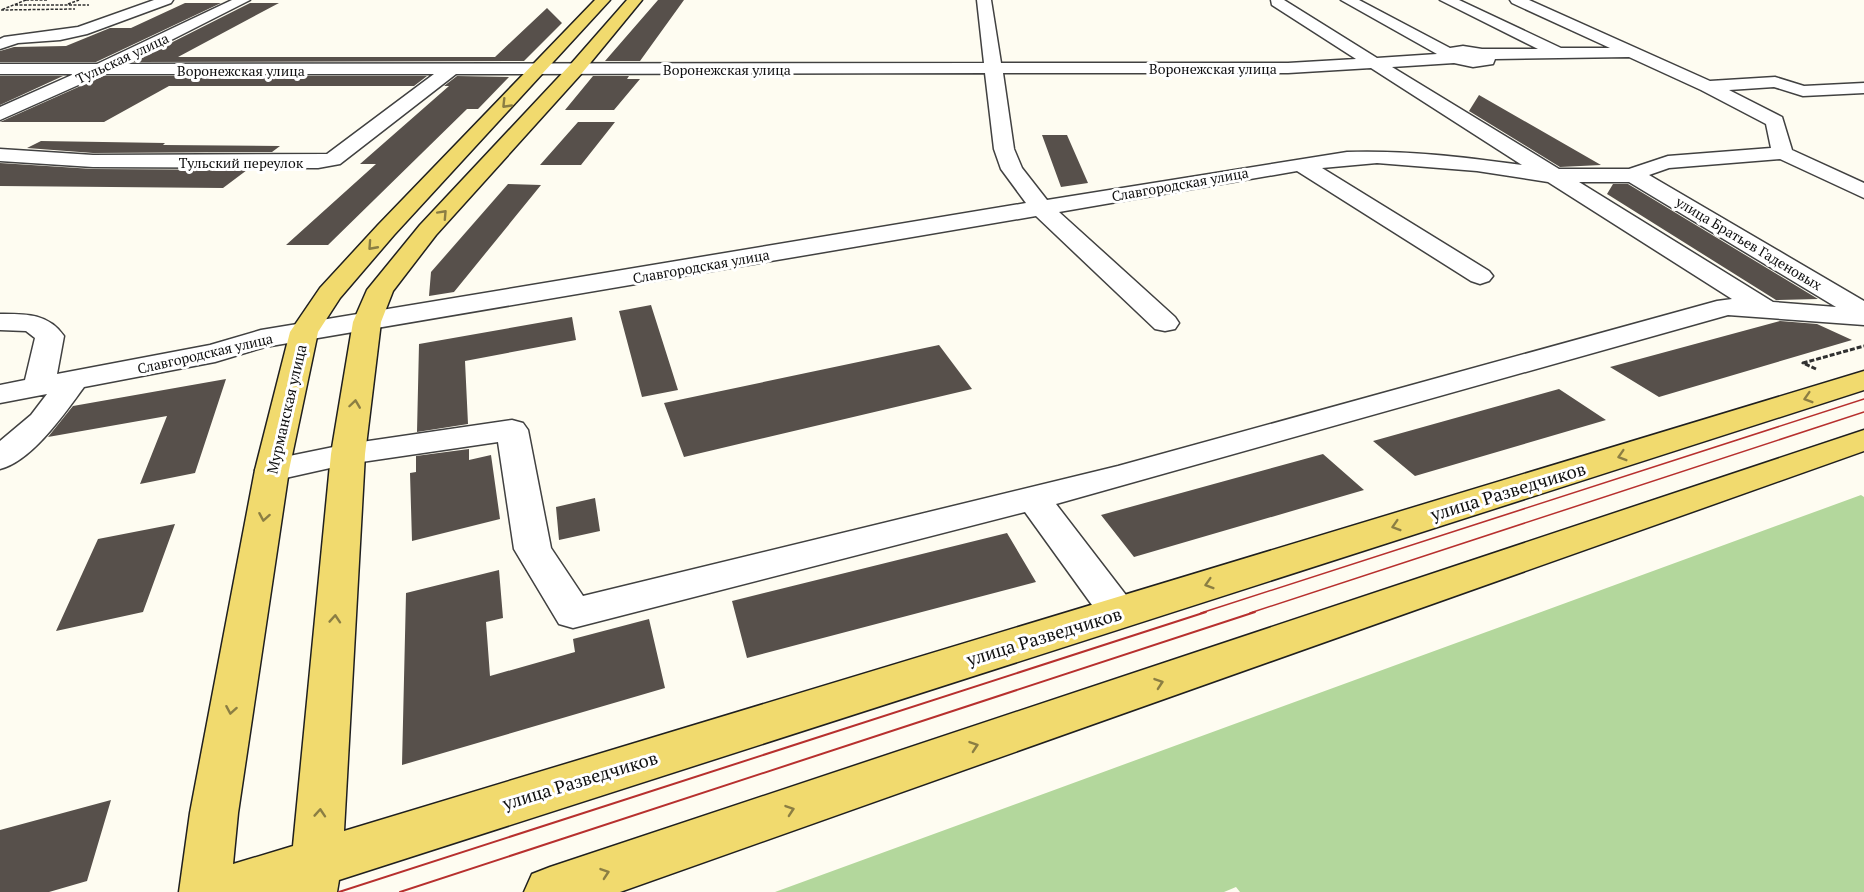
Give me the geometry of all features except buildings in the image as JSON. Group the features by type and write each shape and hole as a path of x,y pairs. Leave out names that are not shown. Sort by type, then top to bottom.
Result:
{"main road":[{"name":"Мурманская улица","path":"205,892 214,813 272,470 303,332 329,294 371,246 603,0"},
{"path":"314,877 348,454 367,322 380,290 428,230 576,69 634,0"},
{"name":"улица Разведчиков","path":"224,892 314,877 1119,612 1864,380"},
{"path":"550,892 1864,440"}],"street":[{"path":"0,44 20,36 66,35 127,16 166,0"},
{"name":"Тульская улица","path":"0,114 99,70 243,0"},
{"path":"984,0 1004,149 1012,169 1041,208 1165,323"},
{"path":"1348,0 1452,56"},
{"path":"1447,0 1561,53"},
{"path":"1517,0 1707,86 1775,121 1784,153"},
{"path":"1277,2 1767,310"},
{"name":"Воронежская улица","path":"0,69 1288,68 1341,67 1372,62 1452,56 1473,62 1487,60 1487,57 1482,54 1658,51"},
{"name":"Тульский переулок","path":"0,155 93,161 318,162 333,160 451,69"},
{"path":"1707,86 1775,82 1803,92 1864,88"},
{"path":"1554,176 1633,175 1650,166 1668,162 1784,153 1864,191"},
{"name":"Славгородская улица","path":"0,394 215,353 261,339 1301,164 1347,158 1405,160 1478,165 1554,176"},
{"path":"1301,164 1480,276"},
{"name":"улица Братьев Гаденовых","path":"1633,175 1864,312"},
{"path":"272,470 348,454 512,430 533,549 573,613 1122,476 1727,307 1864,317"},
{"path":"0,322 33,323 50,336 39,387"},
{"path":"0,459 42,422 72,382"},
{"path":"1032,497 1119,612"}],"path":[{"path":"47,0 26,0 1,10 91,9"},
{"path":"56,9 79,0"},
{"path":"12,5 89,5"}],"green space":[{"path":"1861,495 1864,497 1864,892 1240,892 1236,887 1224,892 775,892"}],"tram line":[{"path":"1201,613 1864,399"},
{"path":"1250,613 1864,412"},
{"path":"339,892 1206,612"},
{"path":"400,892 1255,612"}]}
